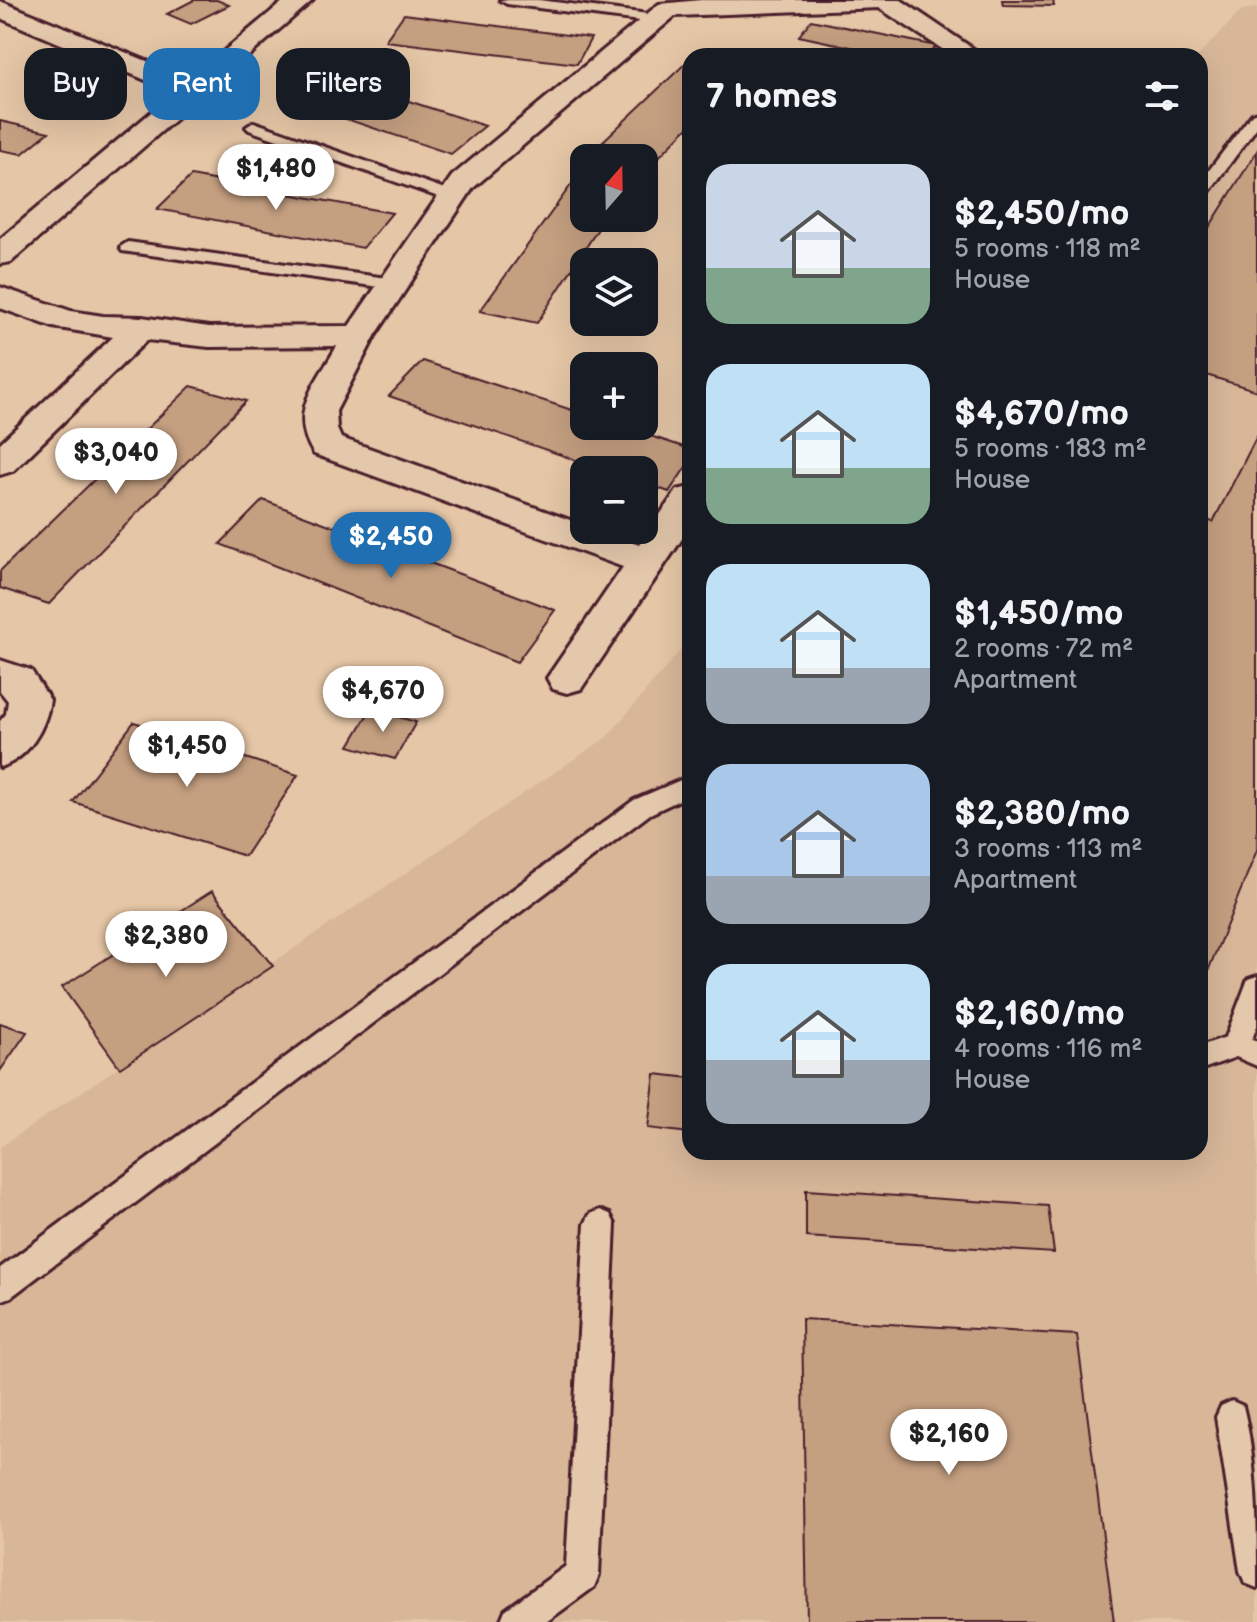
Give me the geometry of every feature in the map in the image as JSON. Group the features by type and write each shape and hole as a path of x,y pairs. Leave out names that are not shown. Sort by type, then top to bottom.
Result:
{"street":[{"path":"243,48 300,0"},
{"path":"647,562 327,446 319,429 319,411 359,336 462,182 668,9 884,0 959,48"},
{"path":"0,9 143,69"},
{"path":"0,255 158,120"},
{"path":"0,297 65,320 209,337 359,336"},
{"path":"0,463 142,327"},
{"path":"567,678 682,511"},
{"path":"0,675 17,681 29,700 26,719 0,751"}],"lane":[{"path":"507,0 656,19"},
{"path":"1208,182 1257,117"},
{"path":"254,127 453,197"},
{"path":"128,247 394,284"},
{"path":"0,1286 642,807 682,789"},
{"path":"1208,1056 1247,1049 1257,987"},
{"path":"517,1622 582,1575 600,1224"},
{"path":"1232,1417 1257,1571"}],"shaded area":[{"path":"1257,8 1257,1622 0,1622 0,1147 607,737 682,648 682,1160 1208,1160 1206,48 1242,10"}],"building":[{"path":"194,0 217,0 229,5 191,24 167,14"},
{"path":"1002,0 1053,0 1054,6 1003,5"},
{"path":"404,14 591,38 577,64 385,41"},
{"path":"811,20 936,46 855,48 799,36"},
{"path":"682,67 682,133 659,157 658,144 602,142"},
{"path":"410,101 485,126 451,154 349,120 410,120"},
{"path":"0,121 49,132 22,154 0,150"},
{"path":"1257,151 1257,391 1208,376 1208,229"},
{"path":"191,176 392,213 363,248 157,209"},
{"path":"570,186 570,232 596,232 586,248 570,248 570,272 537,323 480,311"},
{"path":"423,361 570,409 570,440 658,438 682,446 682,473 669,492 658,488 658,456 570,458 389,396"},
{"path":"191,386 246,401 49,604 0,588 0,571"},
{"path":"1257,436 1257,850 1208,971 1208,520 1213,522"},
{"path":"263,500 555,610 517,662 220,544"},
{"path":"371,709 416,722 395,759 349,746"},
{"path":"134,722 298,775 245,856 73,802"},
{"path":"212,891 273,966 120,1068 62,987"},
{"path":"0,1023 27,1032 0,1071"},
{"path":"655,1074 682,1077 682,1132 648,1128"},
{"path":"806,1190 1048,1206 1054,1253 806,1237"},
{"path":"802,1319 1077,1335 1114,1622 807,1622"}]}
